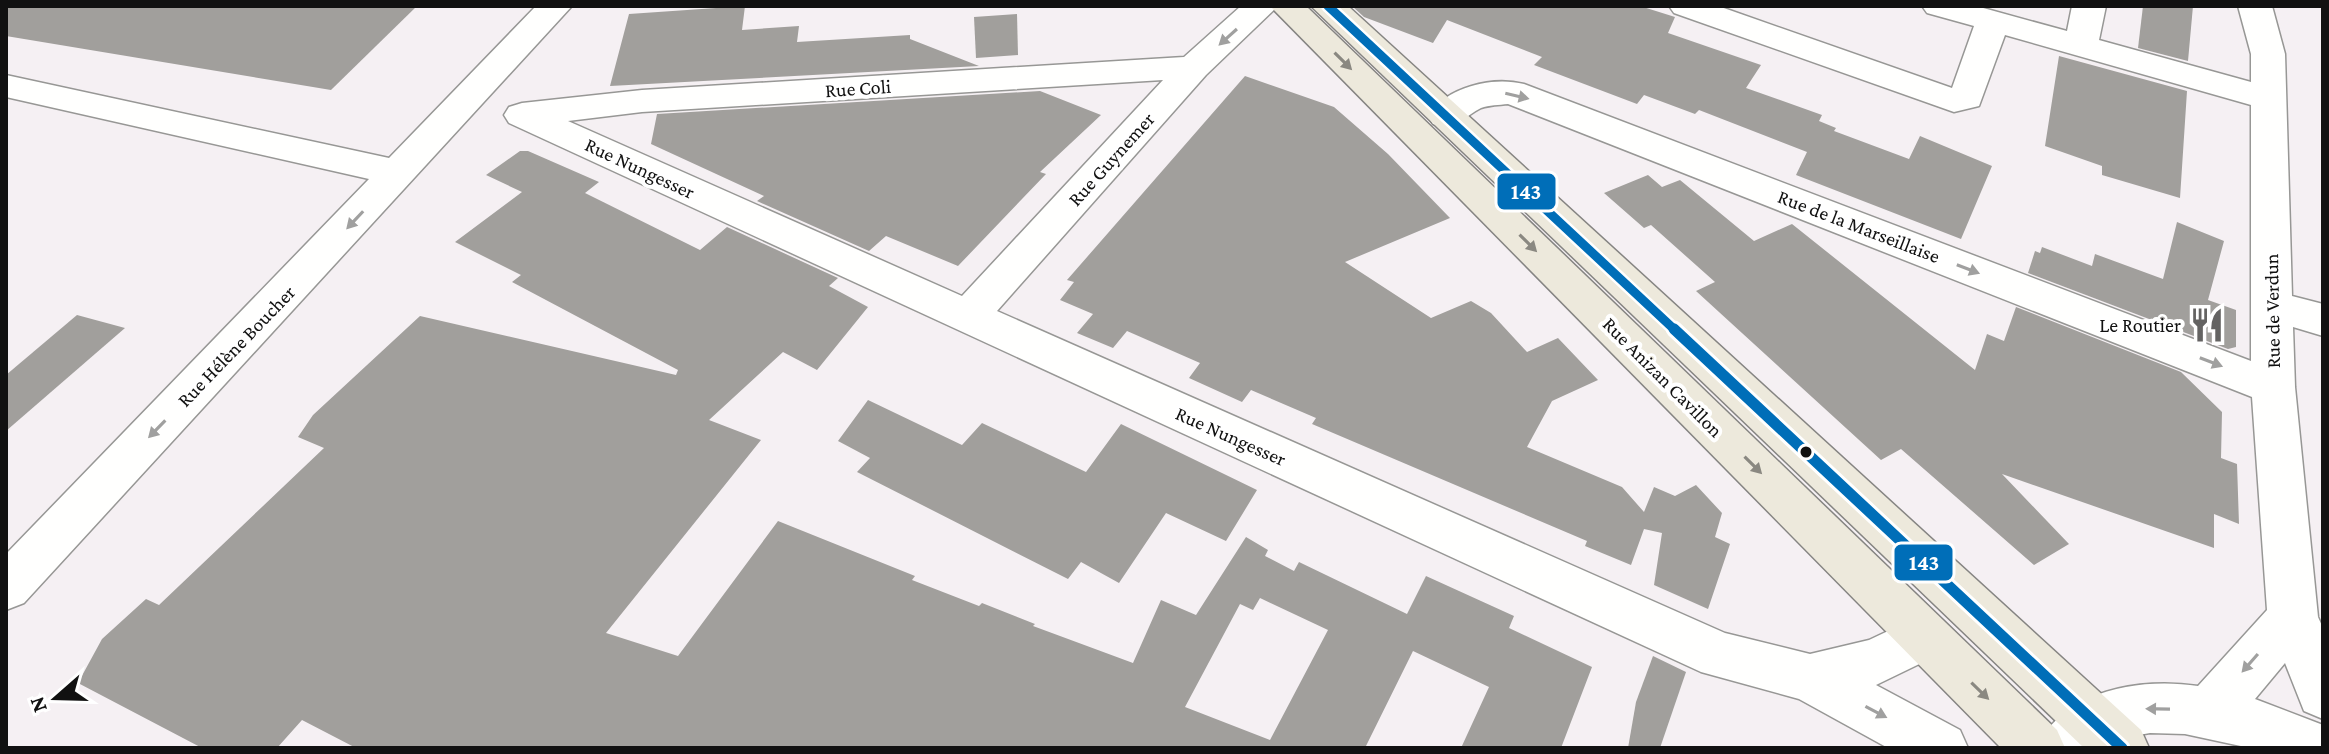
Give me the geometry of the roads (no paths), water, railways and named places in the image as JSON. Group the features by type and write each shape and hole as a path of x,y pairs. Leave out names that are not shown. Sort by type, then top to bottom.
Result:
{"main road":[{"name":"Rue Anizan Cavillon","path":"1287,6 2038,748"},
{"name":"Rue Anizan Cavillon","path":"1328,6 2094,739"}],"street":[{"name":"Rue Hélène Boucher","path":"6,588 467,103 555,6"},
{"name":"Rue Guynemer","path":"967,317 1194,67 1261,6"},
{"path":"1686,6 1954,101 1966,98 1993,21"},
{"path":"1939,6 2268,98"},
{"path":"2081,45 2089,6"},
{"name":"Rue de Verdun","path":"2255,6 2268,54 2273,387 2293,617 2323,694"},
{"name":"Rue Coli","path":"522,115 642,101 1194,67"},
{"path":"6,86 399,173"},
{"name":"Rue de la Marseillaise","path":"1446,116 1473,97 1511,92 2273,387"},
{"name":"Rue Nungesser","path":"522,115 1719,655 1810,678 1941,748"},
{"path":"2272,306 2323,320"},
{"path":"2210,711 2293,617"},
{"path":"1810,678 1879,661 1924,637"},
{"path":"2094,739 2147,708 2210,711 2277,730 2313,748"}],"place":[{"name":"Le Routier","path":"2207,325"}]}
